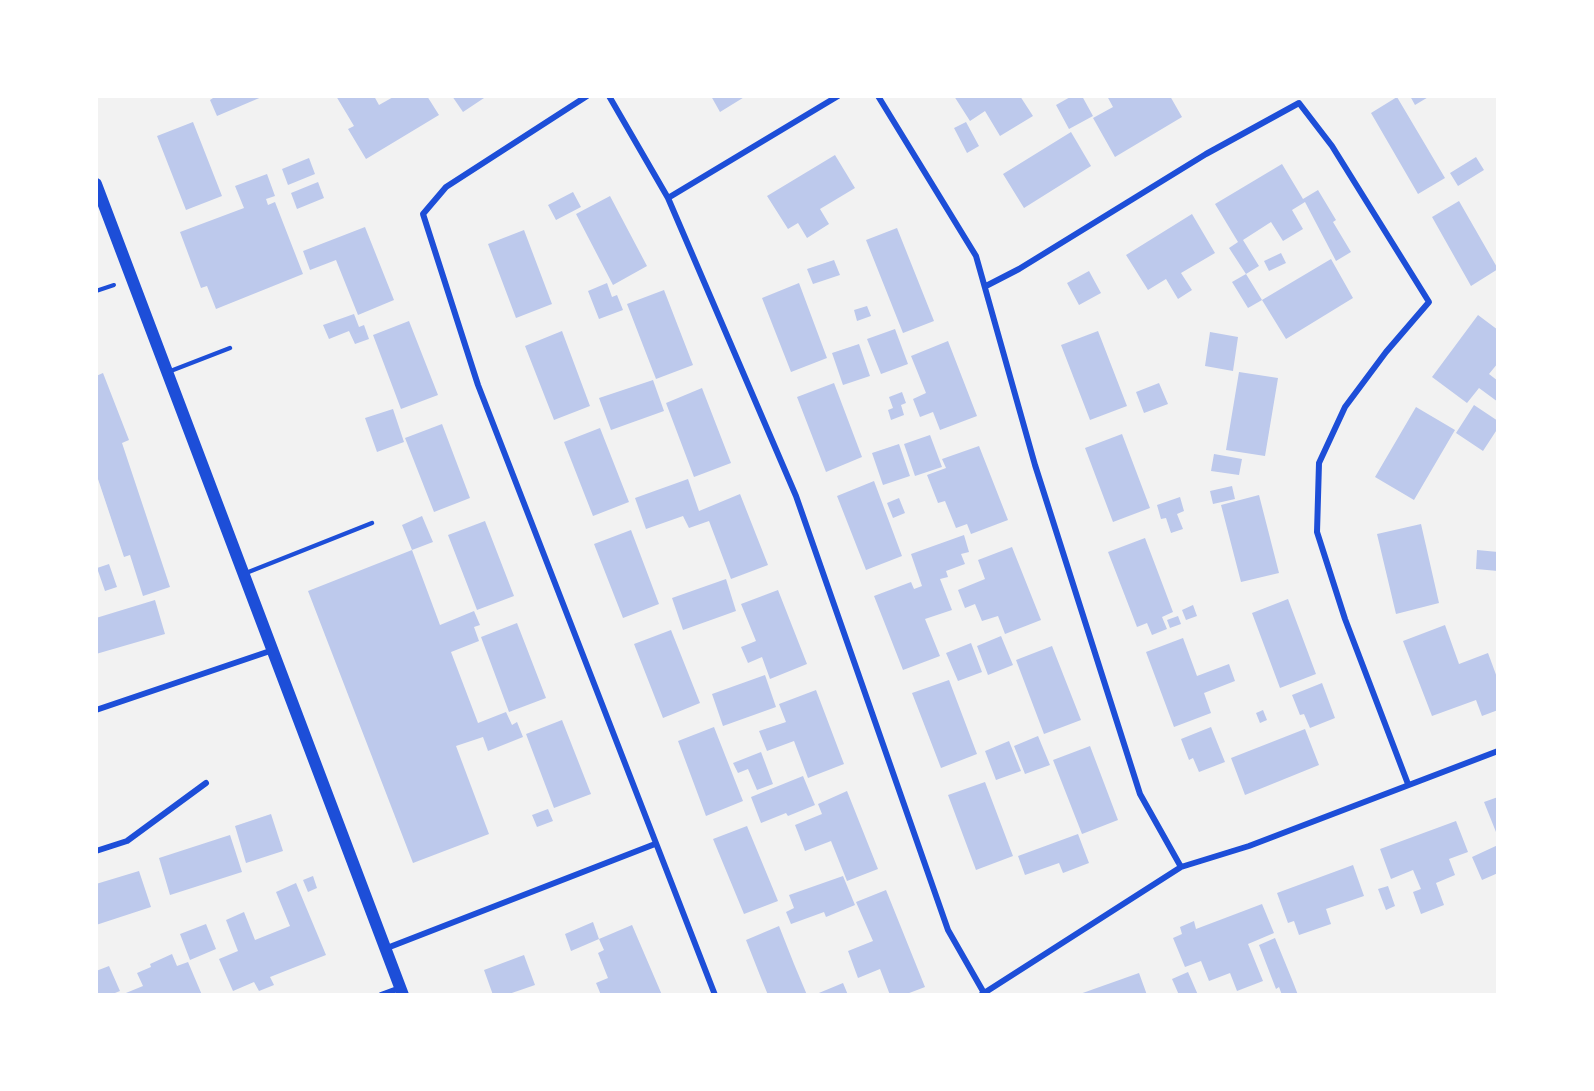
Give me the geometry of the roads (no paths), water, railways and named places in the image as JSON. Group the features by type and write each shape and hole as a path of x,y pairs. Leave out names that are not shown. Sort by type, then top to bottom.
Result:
{"main road":[{"path":"96,184 402,991"}],"street":[{"path":"587,96 446,187 423,214 478,385 715,995"},
{"path":"609,96 668,198 796,496 948,930 982,994 1181,867 1249,846 1498,751"},
{"path":"668,198 838,96"},
{"path":"878,96 976,256 1035,465 1140,794 1181,867"},
{"path":"986,286 1019,269 1206,154 1299,103 1332,146 1429,302 1386,352 1345,407 1319,463 1317,532 1345,619 1408,784"},
{"path":"96,710 273,650"},
{"path":"96,851 127,841 206,783"},
{"path":"387,948 655,844"},
{"path":"381,995 402,991"}],"lane":[{"path":"166,373 230,348"},
{"path":"243,574 372,524"}]}
